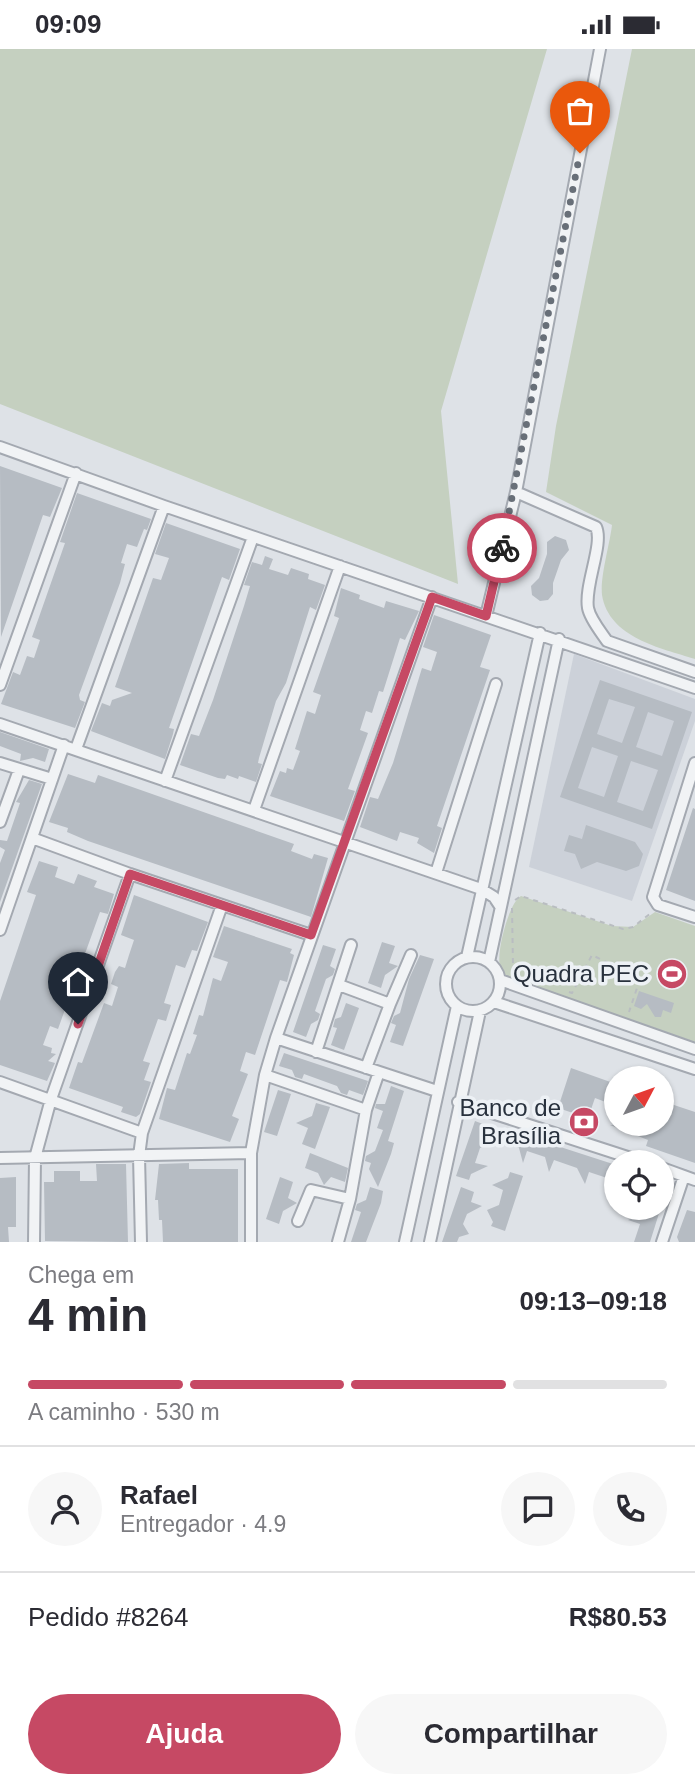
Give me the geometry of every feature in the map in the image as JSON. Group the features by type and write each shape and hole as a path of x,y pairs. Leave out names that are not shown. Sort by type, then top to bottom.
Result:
{"street":[{"path":"486,616 516,492 600,49"},
{"path":"0,447 253,537 559,639 695,688"},
{"path":"0,685 76,473"},
{"path":"516,492 596,527 599,534 591,566 588,609 607,641 695,672"},
{"path":"76,749 164,506"},
{"path":"165,781 253,537"},
{"path":"254,810 340,566"},
{"path":"251,1242 251,1153 265,1075 311,935 432,597"},
{"path":"467,957 540,633"},
{"path":"489,962 559,639"},
{"path":"436,873 496,684"},
{"path":"0,724 481,889 500,906"},
{"path":"0,930 64,745"},
{"path":"695,762 653,897 658,905 695,917"},
{"path":"0,763 52,779"},
{"path":"1,817 19,770"},
{"path":"683,800 695,804"},
{"path":"32,838 311,935"},
{"path":"488,856 510,862"},
{"path":"34,1242 35,1158 51,1099 130,874"},
{"path":"141,1242 139,1156 142,1133 222,905"},
{"path":"316,1052 351,945"},
{"path":"366,1068 411,955"},
{"path":"500,980 494,1002 480,1011 467,1011 457,1006 447,993 447,978 454,965 467,957 479,957 489,962 500,980 695,1049"},
{"path":"339,985 390,1004"},
{"path":"494,1002 695,1069"},
{"path":"457,1006 406,1239 430,1242 458,1102 480,1011"},
{"path":"643,1051 648,1032"},
{"path":"276,1038 437,1091"},
{"path":"338,1242 350,1199 366,1110 379,1072"},
{"path":"265,1075 366,1110"},
{"path":"0,1082 142,1133"},
{"path":"458,1102 606,1150"},
{"path":"0,1158 251,1153"},
{"path":"662,1242 690,1178"},
{"path":"416,1188 440,1194"},
{"path":"298,1221 311,1190 350,1199"}],"path":[{"path":"524,979 513,966 512,904 521,895 623,929 633,927 655,912"},
{"path":"560,990 572,993 592,955 640,979 627,1018"}],"shaded area":[{"path":"574,654 695,699 695,721 632,901 529,867"}],"green space":[{"path":"0,49 547,49 441,411 458,584 0,404"},
{"path":"632,49 695,49 695,659 638,639 615,622 602,595 612,525 546,492 556,426"},
{"path":"521,896 612,926 633,927 655,912 695,926 695,1042 506,976 499,960 502,940 508,917 516,900"}],"building":[{"path":"0,466 62,488 50,517 43,515 1,637"},
{"path":"77,493 151,519 137,547 127,544 121,563 125,564 120,583 79,695 80,700 85,702 75,728 1,704 13,672 20,675 27,656 34,658 40,640 32,637 65,543 60,542"},
{"path":"166,523 240,549 229,580 222,577 169,728 174,729 165,759 91,731 102,703 110,706 112,700 132,693 115,687 153,578 161,580 169,558 155,554"},
{"path":"555,536 566,540 569,550 561,560 553,583 553,594 548,600 540,601 532,595 531,586 539,578 547,554 547,542"},
{"path":"265,556 273,559 269,569 288,575 291,568 309,574 308,579 325,585 316,610 310,607 286,683 276,701 259,758 258,763 262,764 256,782 239,776 238,779 227,775 225,779 218,778 180,765 191,734 199,736 213,700 250,586 244,585 252,562 262,565"},
{"path":"341,588 360,595 359,599 384,608 386,601 419,611 405,640 400,638 383,692 379,691 372,713 366,711 360,730 368,733 348,789 355,791 344,821 270,796 280,771 286,773 287,768 293,770 300,751 295,749 307,711 315,714 321,695 313,692 339,618 334,616"},
{"path":"434,615 491,635 480,667 490,670 437,826 442,828 434,853 417,843 419,838 400,832 397,841 360,827 370,797 378,799 393,763 422,668 431,671 437,652 423,647"},
{"path":"600,680 692,712 652,829 560,797","holes":["609,699 635,707 622,743 597,734","648,712 674,721 662,756 636,747","592,747 618,756 604,797 578,788","631,761 658,770 643,811 617,802"]},
{"path":"0,732 49,749 45,762 33,758 20,761 21,754 0,746"},
{"path":"68,774 95,783 98,775 294,844 291,851 312,859 314,854 328,858 311,917 88,841 67,832 68,828 49,822"},
{"path":"29,780 42,784 0,902 0,863 5,850 0,847 0,840 7,841 20,803 16,802"},
{"path":"693,808 695,809 695,901 666,890"},
{"path":"586,825 635,842 643,854 639,866 626,871 597,862 581,869 575,854 564,851 569,835 582,839"},
{"path":"39,861 58,867 55,877 74,884 78,874 97,881 94,887 114,894 108,914 100,912 58,1029 50,1026 43,1045 52,1048 51,1053 56,1054 48,1061 55,1063 47,1081 0,1065 0,1001 36,895 27,892"},
{"path":"134,895 208,922 197,951 192,950 185,968 176,965 164,1003 171,1005 166,1021 158,1019 143,1061 150,1063 144,1080 151,1082 140,1114 136,1117 121,1112 123,1107 69,1088 78,1062 82,1063 104,1003 112,1006 118,987 111,984 115,972 119,966 125,968 134,940 121,935"},
{"path":"224,926 292,949 290,953 294,955 287,982 280,980 255,1055 246,1052 240,1071 248,1074 232,1116 239,1119 230,1142 159,1119 167,1088 175,1090 187,1053 190,1054 197,1035 193,1034 199,1015 203,1016 213,978 221,981 228,962 213,957"},
{"path":"382,942 395,946 389,963 398,966 385,975 381,988 368,983"},
{"path":"323,945 336,949 330,966 335,969 333,975 326,979 315,1011 320,1014 318,1020 311,1024 306,1037 293,1032"},
{"path":"420,955 434,959 403,1046 390,1042 396,1025 391,1023 394,1016 400,1013 409,979"},
{"path":"553,967 569,973 566,982 550,977"},
{"path":"639,991 674,1003 671,1013 663,1010 661,1017 655,1017 647,1004 641,1009 634,1006"},
{"path":"346,1003 359,1008 344,1050 331,1045 337,1028 333,1027 335,1019 341,1017"},
{"path":"284,1053 368,1081 363,1095 349,1090 347,1095 341,1093 337,1086 304,1074 302,1079 295,1077 292,1070 279,1066"},
{"path":"571,1068 604,1080 604,1101 595,1098 588,1118 558,1108"},
{"path":"391,1086 404,1091 388,1141 394,1143 378,1187 369,1169 371,1163 365,1161 366,1156 375,1151 383,1130 377,1128 383,1111 375,1108 376,1104 385,1104"},
{"path":"278,1090 291,1094 277,1136 264,1132"},
{"path":"316,1103 330,1107 315,1149 302,1144 308,1128 296,1123 312,1116"},
{"path":"674,1105 695,1112 695,1163 674,1156 674,1150 658,1150 646,1146 648,1140 638,1136 674,1136"},
{"path":"475,1121 488,1126 484,1136 497,1140 480,1148 475,1163 488,1166 471,1174 469,1180 456,1176"},
{"path":"514,1132 604,1161 604,1177 589,1172 585,1184 577,1168 554,1160 549,1172 545,1157 527,1151 523,1163 519,1148 509,1145"},
{"path":"310,1153 348,1168 345,1182 331,1177 324,1185 318,1173 305,1168"},
{"path":"189,1163 189,1169 238,1169 238,1242 163,1242 162,1220 159,1220 158,1200 155,1200 159,1164"},
{"path":"96,1164 126,1164 128,1242 45,1241 44,1182 54,1182 54,1171 80,1171 80,1181 97,1181"},
{"path":"510,1172 523,1176 505,1231 491,1226 493,1222 487,1210 499,1205 503,1190 492,1185 508,1178"},
{"path":"16,1177 16,1227 8,1227 9,1242 0,1242 0,1178"},
{"path":"280,1177 293,1182 288,1198 297,1203 283,1211 279,1224 266,1219"},
{"path":"370,1187 383,1191 381,1203 366,1242 351,1242 361,1212 355,1210 357,1204 366,1200"},
{"path":"461,1187 474,1192 471,1202 482,1206 467,1214 463,1224 469,1234 459,1237 457,1242 442,1242"},
{"path":"687,1210 695,1212 695,1242 679,1242 677,1237"},
{"path":"628,1220 657,1220 650,1242 634,1242 640,1224"}],"way so far":[{"path":"502,548 516,492 580,153"}],"place":[{"name":"Quadra PEC","path":"672,974"},
{"name":"Banco de Brasília","path":"584,1122"}],"route":[{"path":"78,1024 130,874 311,935 432,597 486,616 502,548"}]}
